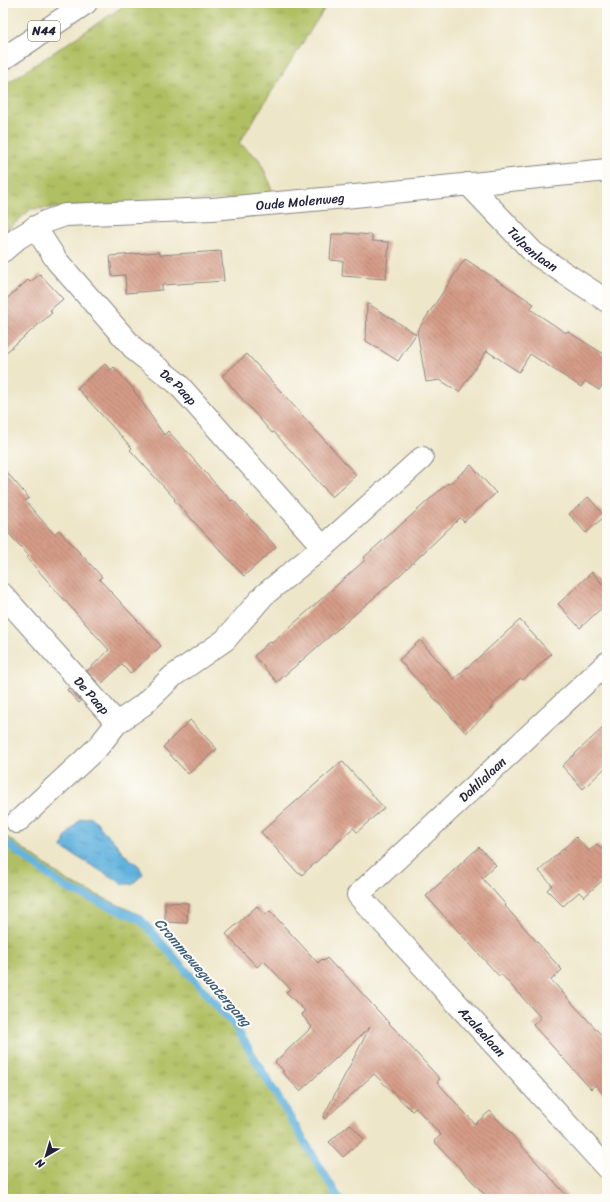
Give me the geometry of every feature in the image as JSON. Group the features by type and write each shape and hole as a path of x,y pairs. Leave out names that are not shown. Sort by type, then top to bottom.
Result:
{"main road":[{"name":"N44","path":"3,59 86,3"},
{"name":"Oude Molenweg","path":"3,251 18,238 45,222 65,215 212,209 607,170"},
{"name":"Tulpenlaan","path":"468,184 534,253 607,301"},
{"name":"De Paap","path":"35,228 57,261 136,351 177,383 323,547"},
{"name":"De Paap","path":"17,822 98,747 117,723 143,705 173,676 225,640 264,595 323,547 422,458"},
{"name":"De Paap","path":"3,595 117,723"},
{"name":"Dahlialaan","path":"358,895 607,663"},
{"name":"Azalealaan","path":"358,895 607,1168"}],"green space":[{"path":"128,3 328,3 239,143 259,159 271,185 272,197 31,209 3,234 3,86"},
{"path":"3,834 69,882 140,915 238,1025 343,1199 3,1199"}],"water":[{"path":"90,817 97,822 102,830 112,839 125,855 139,866 143,874 132,884 123,884 62,848 65,838 80,819"}],"building":[{"path":"345,233 372,235 372,241 389,242 386,279 342,276 343,261 330,260 332,234"},
{"path":"221,251 224,281 162,285 162,290 126,293 125,275 112,276 110,256 159,252 160,255"},
{"path":"465,259 534,304 530,309 566,333 567,331 607,356 607,378 599,390 585,381 581,387 530,354 519,372 487,351 459,392 440,380 426,382 417,331"},
{"path":"40,274 63,299 50,310 52,313 3,355 3,302 28,280 30,282"},
{"path":"367,303 416,334 398,361 366,341"},
{"path":"247,354 356,475 332,497 274,432 272,433 222,376"},
{"path":"105,364 111,370 114,367 130,385 164,435 168,431 231,501 233,500 276,547 244,576 174,500 175,499 130,450 132,448 77,388"},
{"path":"471,465 496,493 464,522 460,518 400,575 277,682 254,656 270,641 272,643 365,560 363,558 448,483 449,484"},
{"path":"3,468 29,498 25,501 54,534 59,530 102,577 99,579 161,646 130,674 122,664 100,685 87,671 109,650 27,558 29,556 3,527"},
{"path":"588,497 605,516 586,533 569,514"},
{"path":"592,572 607,589 607,603 580,628 558,604"},
{"path":"520,620 551,654 523,680 520,678 466,733 399,660 420,640 454,679"},
{"path":"69,688 81,701 79,703 67,690"},
{"path":"190,720 217,749 188,774 163,747"},
{"path":"607,724 607,766 583,789 562,766"},
{"path":"342,761 384,808 357,832 353,828 302,875 300,872 298,873 261,832"},
{"path":"576,837 589,851 597,844 607,854 607,876 584,897 579,892 563,906 547,890 552,885 539,871"},
{"path":"479,847 496,865 482,878 562,970 551,980 607,1041 607,1098 595,1085 591,1089 533,1025 541,1018 501,974 499,976 426,896"},
{"path":"165,902 188,903 187,923 165,922"},
{"path":"257,906 265,915 270,911 318,963 322,959 324,961 327,958 337,969 339,968 440,1079 437,1082 475,1124 490,1111 570,1199 489,1199 434,1141 441,1135 416,1108 412,1111 374,1074 325,1119 323,1117 370,1027 300,1091 282,1072 284,1071 275,1062 312,1027 301,1014 305,1011 286,992 290,989 264,961 257,967 226,934"},
{"path":"350,1124 364,1139 343,1157 329,1142"}],"waterway":[{"name":"Crommewegwatergang","path":"3,841 66,888 140,919 235,1026 339,1199"}]}
